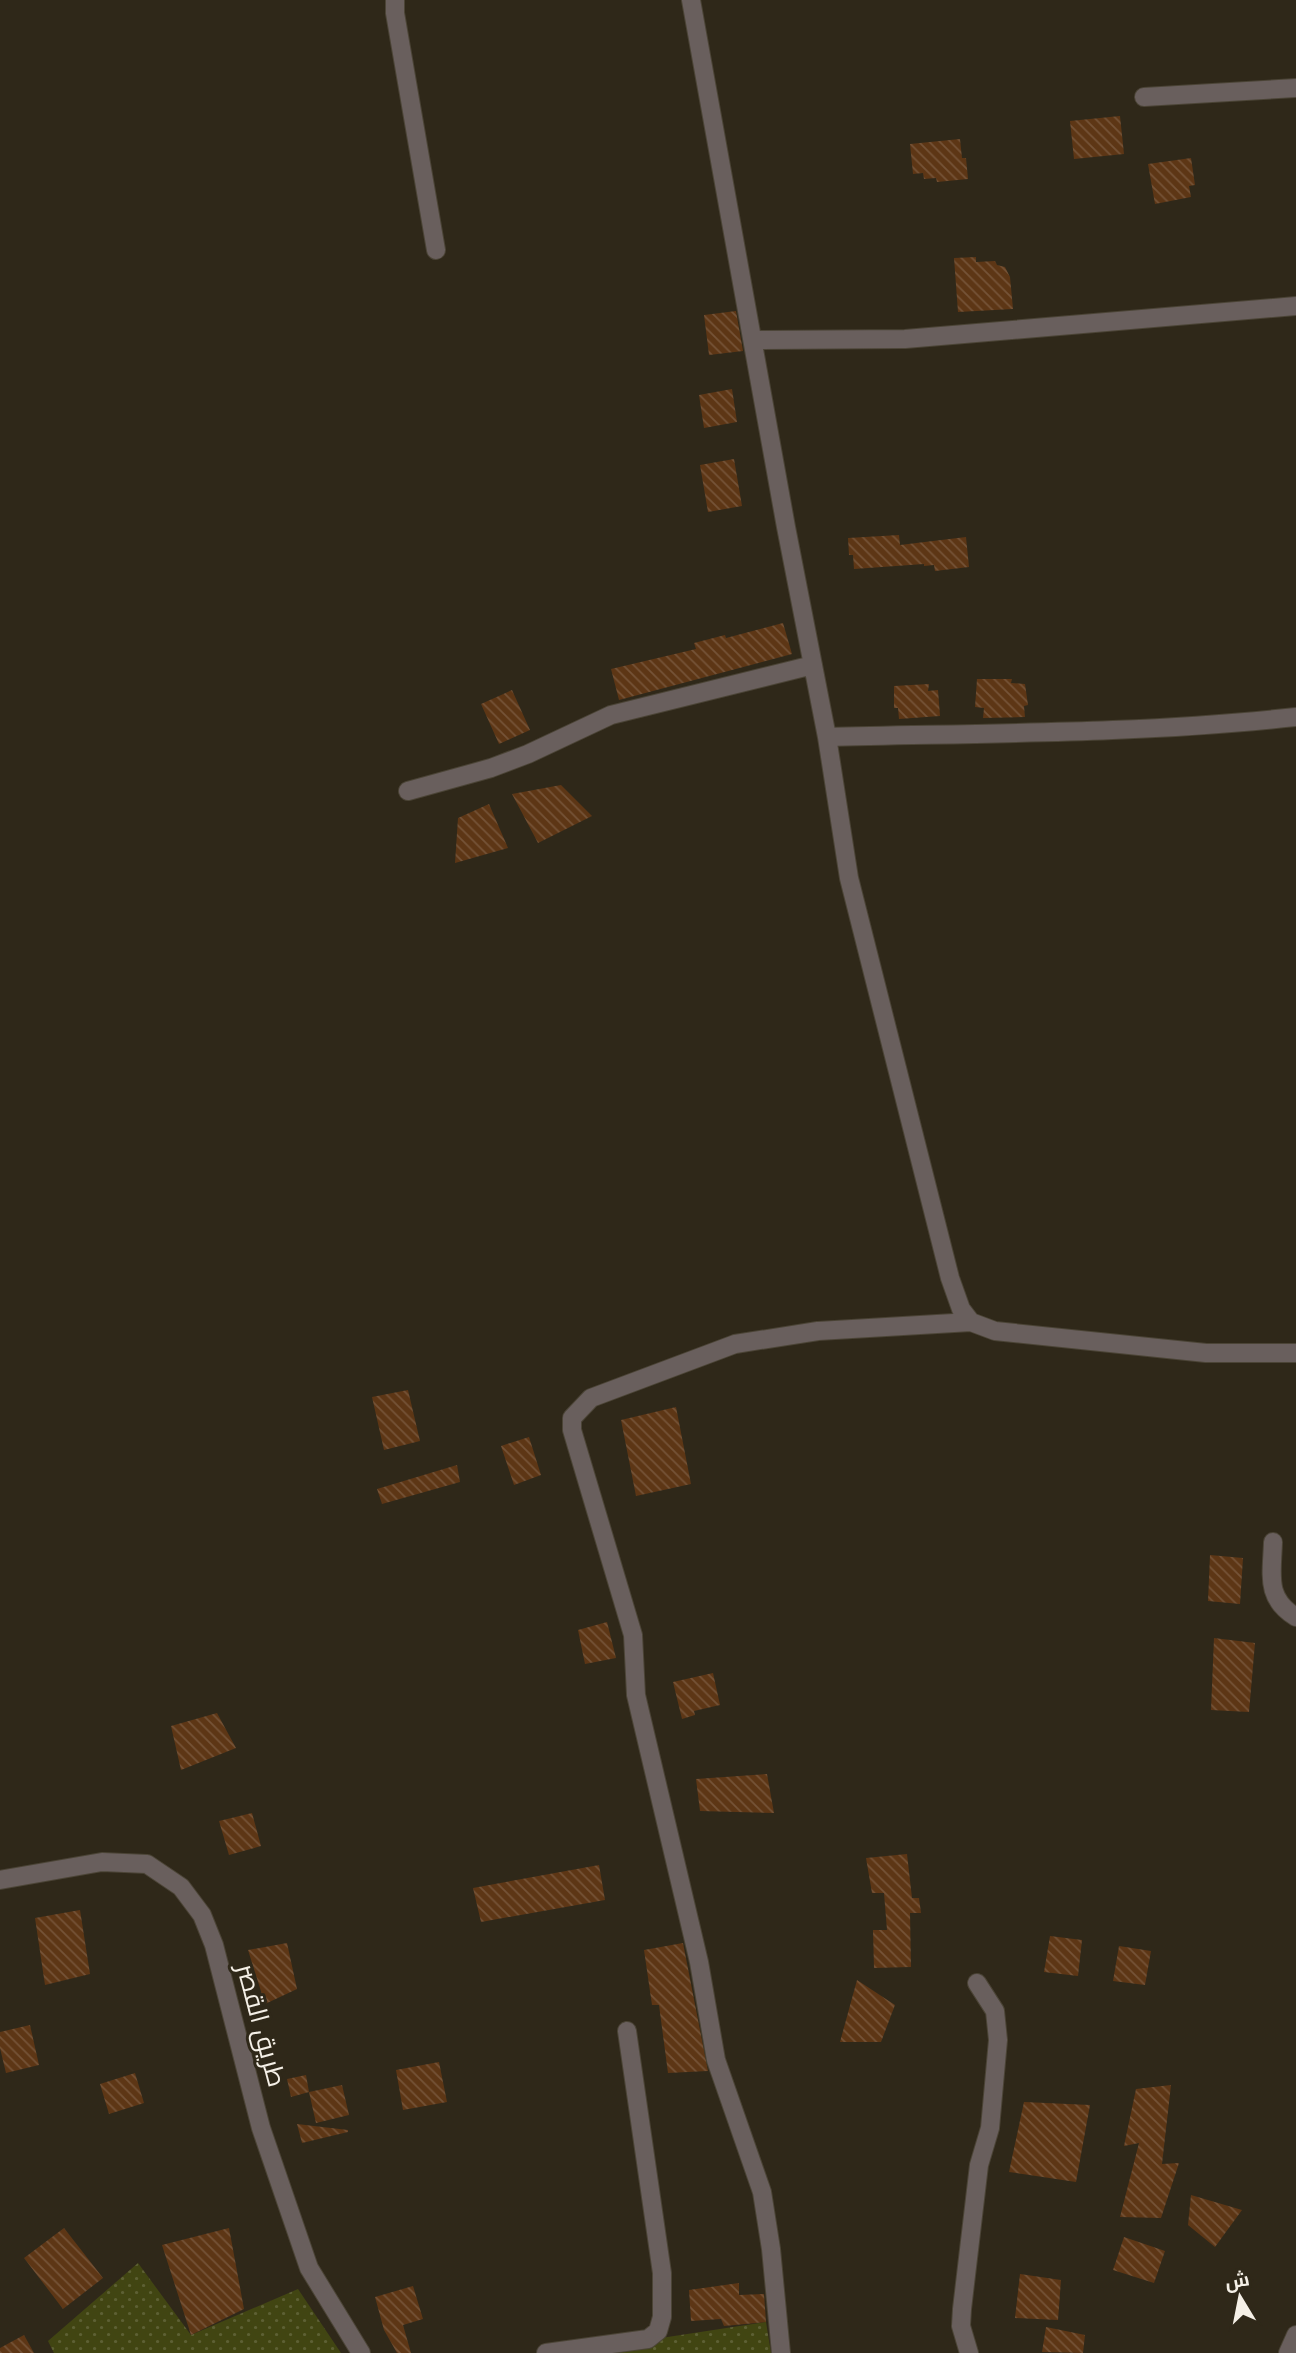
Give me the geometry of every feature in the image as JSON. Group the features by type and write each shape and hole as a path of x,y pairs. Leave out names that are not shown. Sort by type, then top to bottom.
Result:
{"street":[{"path":"395,0 436,250"},
{"path":"691,0 827,737 849,878 947,1268 961,1309 971,1322"},
{"path":"1144,97 1296,88"},
{"path":"754,340 905,339 1296,306"},
{"path":"408,792 491,768 611,716 813,665"},
{"path":"827,737 1080,732 1222,725 1296,717"},
{"path":"781,2353 771,2249 762,2192 716,2060 699,1962 636,1695 633,1635 585,1477 572,1430 572,1418 591,1398 735,1344 818,1331 971,1322 995,1331 1206,1353 1296,1353"},
{"path":"1273,1542 1272,1581 1277,1601 1296,1617"},
{"name":"طريق القصر","path":"0,1880 113,1862 147,1864 181,1887 202,1915 214,1945 261,2128 309,2268 361,2353"},
{"path":"969,2353 961,2326 962,2309 979,2165 990,2128 998,2039 995,2011 977,1983"},
{"path":"546,2353 648,2339 659,2331 662,2317 662,2273 627,2031"},
{"path":"1288,2353 1296,2335"}],"green space":[{"path":"138,2263 191,2335 298,2289 341,2353 54,2353 48,2341"},
{"path":"766,2322 771,2353 563,2353"}],"building":[{"path":"1120,116 1124,154 1074,159 1070,121"},
{"path":"960,139 962,158 966,158 968,179 937,182 936,178 924,179 923,173 913,174 910,144"},
{"path":"1191,158 1195,185 1189,186 1191,197 1155,204 1148,164"},
{"path":"976,257 976,262 995,261 997,265 1005,267 1010,277 1013,309 958,312 954,258"},
{"path":"736,311 743,351 709,355 704,315"},
{"path":"732,389 737,422 704,428 699,395"},
{"path":"734,459 742,506 708,512 700,465"},
{"path":"899,535 900,545 966,537 969,567 935,571 934,565 924,564 854,569 853,555 849,555 848,538"},
{"path":"783,623 792,654 619,700 611,669 696,649 694,643 725,635 726,638"},
{"path":"977,679 1012,679 1011,683 1025,684 1028,705 1024,706 1025,717 983,718 984,708 975,707"},
{"path":"929,684 928,691 938,690 940,716 899,719 898,708 894,708 894,686"},
{"path":"512,690 530,730 499,744 481,704"},
{"path":"561,785 592,816 538,843 512,794"},
{"path":"489,804 508,848 455,863 458,818"},
{"path":"408,1390 420,1441 384,1450 372,1397"},
{"path":"676,1407 691,1484 636,1496 621,1420"},
{"path":"529,1437 541,1475 514,1485 501,1446"},
{"path":"457,1465 460,1482 382,1504 377,1489"},
{"path":"1210,1555 1243,1558 1240,1604 1208,1601"},
{"path":"607,1622 616,1658 585,1664 578,1630"},
{"path":"1214,1638 1255,1643 1249,1712 1211,1710"},
{"path":"713,1673 720,1705 694,1711 695,1715 682,1719 673,1682"},
{"path":"217,1713 236,1748 181,1770 171,1726"},
{"path":"767,1774 774,1813 700,1811 696,1779"},
{"path":"252,1813 261,1846 229,1855 219,1821"},
{"path":"907,1854 912,1898 919,1898 921,1913 910,1913 911,1967 874,1968 873,1930 887,1930 884,1893 872,1893 866,1858"},
{"path":"599,1865 605,1900 481,1922 473,1888"},
{"path":"80,1910 90,1974 45,1985 35,1918"},
{"path":"1050,1936 1082,1940 1078,1976 1044,1972"},
{"path":"287,1943 297,1989 265,2004 248,1950"},
{"path":"683,1943 708,2071 668,2073 659,2005 652,2005 644,1950"},
{"path":"1119,1946 1151,1951 1145,1985 1113,1981"},
{"path":"857,1980 895,2005 881,2042 840,2042"},
{"path":"30,2025 39,2065 6,2073 0,2048 0,2032"},
{"path":"439,2062 447,2102 403,2110 396,2070"},
{"path":"135,2073 144,2103 109,2114 100,2084"},
{"path":"306,2075 309,2092 291,2097 287,2079"},
{"path":"342,2085 349,2115 316,2123 309,2092"},
{"path":"1171,2085 1162,2164 1179,2163 1161,2218 1120,2217 1139,2143 1124,2146 1136,2089"},
{"path":"1024,2102 1090,2105 1076,2182 1009,2172"},
{"path":"297,2124 348,2130 348,2132 302,2143"},
{"path":"1191,2195 1242,2210 1215,2247 1188,2225"},
{"path":"64,2228 103,2278 63,2309 24,2258"},
{"path":"229,2228 244,2309 191,2335 162,2245"},
{"path":"1124,2237 1165,2251 1154,2283 1113,2270"},
{"path":"1020,2274 1061,2280 1058,2320 1015,2318"},
{"path":"739,2283 739,2295 764,2294 766,2322 724,2326 721,2319 691,2321 689,2290"},
{"path":"413,2286 423,2319 403,2325 411,2353 397,2353 384,2330 375,2297"},
{"path":"1046,2327 1085,2335 1083,2353 1042,2352"},
{"path":"24,2335 34,2353 0,2353 0,2348"}]}
